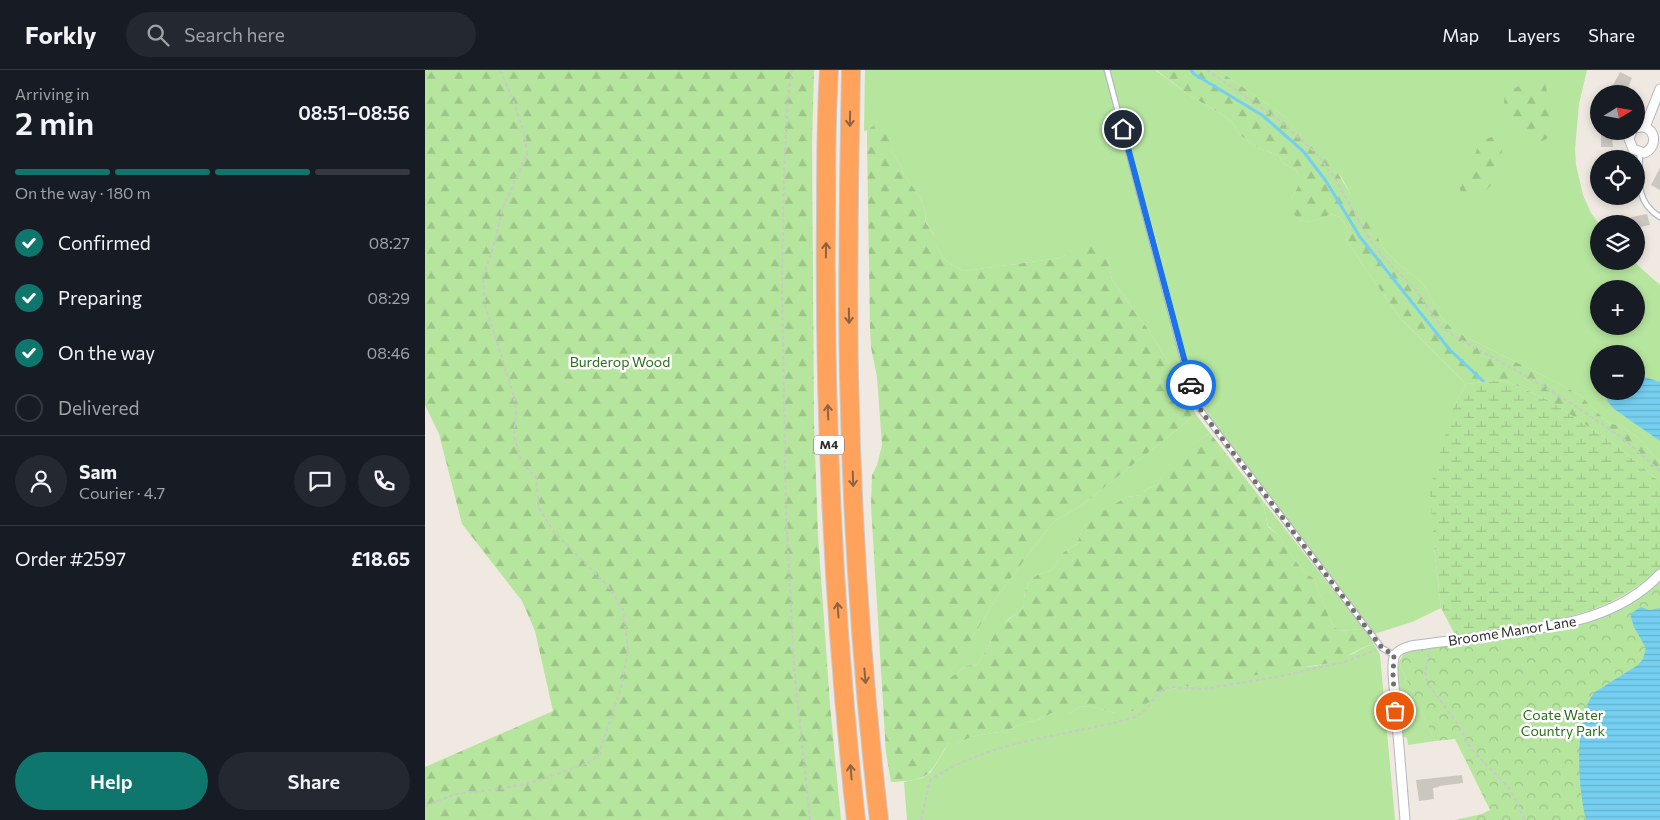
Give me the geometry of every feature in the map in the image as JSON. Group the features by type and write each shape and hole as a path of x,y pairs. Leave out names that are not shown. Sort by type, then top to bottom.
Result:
{"highway":[{"name":"M4","path":"829,70 825,279 831,512 856,820"},
{"name":"M4","path":"851,70 848,279 853,483 865,680 879,820"}],"street":[{"path":"1645,119 1660,89"},
{"path":"1645,128 1652,131 1658,138 1654,146 1645,152"},
{"name":"Broome Manor Lane","path":"1394,655 1404,648 1411,646 1555,627 1590,618 1643,591 1660,574"},
{"path":"1394,655 1394,693 1405,820"}],"lane":[{"path":"1107,70 1188,378 1200,409 1382,648 1394,655"},
{"path":"1645,203 1651,212 1660,217"}],"path":[{"path":"425,806 456,794 499,789 537,781 588,763 598,756 621,688 628,649 623,609 607,585 554,532 539,508 536,478 522,462 513,436 516,410 513,393 485,305 483,277 496,238 502,209 527,155 525,136 513,100 499,70"},
{"path":"791,70 787,105 784,170 783,287 786,511 794,667 810,820"},
{"path":"1207,70 1279,120 1317,154 1334,177 1372,243 1416,290 1441,327 1574,405 1625,440 1660,471"},
{"path":"921,820 930,780 949,767 1002,746 1135,717 1146,710 1159,692 1169,687 1203,689 1276,677 1344,662 1382,648"},
{"path":"1430,651 1425,672 1428,684 1459,726 1471,749 1508,787 1516,800 1524,820"}],"green space":[{"name":"Burderop Wood","path":"425,70 814,70 812,144 814,423 818,535 830,705 841,820 425,820 425,767 553,711 535,631 522,601 462,524 439,434 425,405"},
{"path":"865,70 1104,70 1143,210 1188,386 1179,379 1147,328 1112,280 1107,256 1090,241 1060,258 963,271 947,262 935,245 935,236 926,222 925,211 920,197 904,175 900,164 890,150 889,143 878,122 870,129 864,131"},
{"path":"1109,70 1155,70 1189,95 1233,123 1239,134 1256,147 1278,155 1284,164 1296,170 1299,176 1299,185 1291,199 1299,220 1315,221 1330,214 1340,217 1348,229 1346,239 1402,320 1466,384 1452,410 1434,545 1441,608 1412,622 1374,634 1210,417 1195,390 1190,373 1131,150 1130,133 1116,103"},
{"path":"1156,70 1218,70 1286,117 1324,151 1385,250 1426,288 1441,317 1454,331 1580,395 1606,421 1636,436 1660,462 1660,482 1617,446 1550,401 1504,380 1466,384 1402,320 1346,239 1348,229 1340,217 1330,214 1315,221 1303,221 1299,220 1290,210 1291,199 1299,185 1299,176 1296,170 1284,164 1278,155 1256,147 1239,134 1233,123 1189,95"},
{"path":"1218,70 1587,70 1579,104 1575,149 1576,165 1583,195 1592,215 1590,215 1590,270 1643,270 1660,285 1660,462 1636,436 1606,421 1580,395 1454,331 1441,317 1426,288 1385,250 1360,212 1342,178 1286,117"},
{"path":"1534,80 1545,83 1555,125 1548,138 1536,144 1512,122 1505,109 1504,101 1505,92"},
{"path":"878,122 884,124 890,132 890,150 900,164 904,175 920,197 925,211 926,223 935,236 935,245 947,262 963,271 1060,258 1090,240 1099,245 1107,256 1112,280 1147,328 1179,379 1188,386 1194,403 1194,412 1188,421 1082,505 1053,522 999,594 946,681 966,666 977,664 999,627 1024,606 1025,593 1033,578 1044,572 1051,571 1064,552 1077,544 1082,529 1096,515 1127,497 1141,495 1147,489 1157,485 1179,455 1210,433 1263,501 1268,527 1279,535 1303,571 1314,579 1332,624 1339,631 1361,629 1368,634 1374,644 1364,647 1336,662 1171,689 1138,709 1125,713 1115,713 1090,706 1080,707 1068,714 1058,716 1052,713 1036,721 1026,722 1006,731 974,736 957,743 949,743 927,774 915,780 891,782 886,753 871,505 872,475 877,465 882,445 877,377 871,347 870,328 867,131"},
{"path":"1495,136 1503,145 1497,174 1493,182 1482,194 1462,200 1460,188 1472,167 1478,145 1482,140"},
{"path":"1504,380 1550,401 1617,446 1660,482 1660,568 1638,586 1614,600 1589,610 1564,618 1538,623 1455,635 1441,608 1430,489 1452,410 1466,384"},
{"path":"1194,412 1210,433 1180,455 1167,469 1157,485 1147,489 1141,495 1127,497 1096,516 1082,529 1077,544 1064,552 1051,571 1044,572 1033,578 1025,593 1024,606 1007,620 993,636 988,648 977,664 966,666 945,682 999,594 1053,522 1082,505 1188,421"},
{"path":"1263,501 1368,634 1361,629 1339,631 1332,624 1314,579 1303,571 1279,535 1268,526"},
{"name":"Coate Water Country Park","path":"1660,580 1660,820 1455,820 1482,814 1490,810 1455,739 1435,741 1399,662 1403,655 1409,651 1567,625 1638,598"},
{"path":"1374,644 1380,655 1395,820 907,820 904,782 922,778 931,772 949,743 957,743 974,736 1006,731 1026,722 1036,721 1052,713 1068,714 1080,707 1090,706 1115,713 1171,689 1316,666 1353,654"},
{"path":"1399,662 1435,741 1408,745 1407,738 1402,736 1397,674"}],"water":[{"path":"1645,377 1660,382 1660,441 1614,409 1608,400 1645,400"},
{"path":"1641,607 1649,610 1660,608 1660,820 1586,820 1581,790 1579,754 1583,718 1588,703 1595,692 1638,665 1643,659 1646,648 1634,627 1630,614"}],"building":[{"path":"1620,72 1632,78 1629,85 1613,85"},
{"path":"1601,140 1612,140 1613,147 1601,147"},
{"path":"1660,168 1660,190 1651,185"},
{"path":"1647,214 1650,225 1645,226 1645,215 1642,215"},
{"path":"1462,775 1463,783 1433,788 1434,799 1419,801 1416,780"}],"waterway":[{"path":"1191,70 1194,74 1262,115 1303,151 1326,181 1360,237 1450,350 1483,381"}],"way so far":[{"path":"1191,385 1200,409 1205,416 1382,648 1394,655 1395,711"}],"route":[{"path":"1123,129 1191,385"}]}
